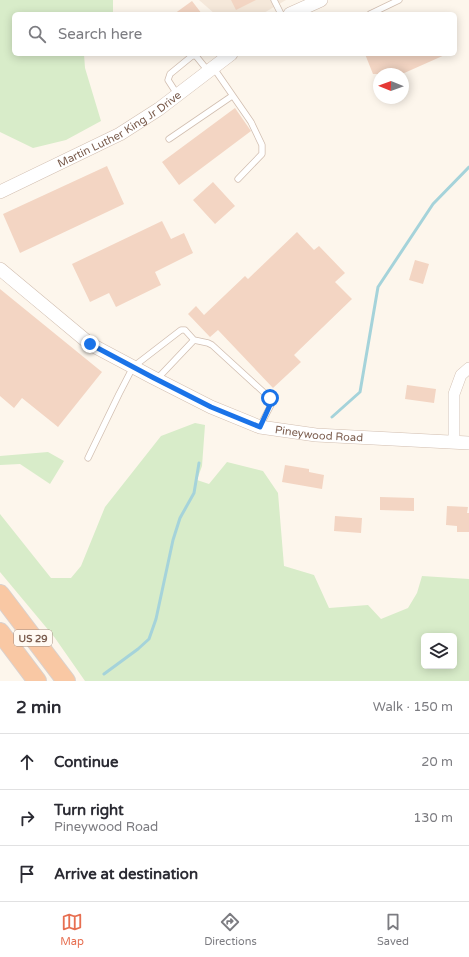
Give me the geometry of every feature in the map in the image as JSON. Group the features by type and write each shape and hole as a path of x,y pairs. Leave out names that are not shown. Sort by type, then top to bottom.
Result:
{"highway":[{"name":"US 29","path":"0,594 66,681"},
{"name":"US 29","path":"0,632 37,681"}],"street":[{"path":"294,12 321,0"},
{"name":"Martin Luther King Jr Drive","path":"0,192 120,134 159,108 228,56"},
{"name":"Pineywood Road","path":"0,269 90,344 156,380 211,407 260,427 316,435 469,443"},
{"path":"454,442 454,394 462,375 469,368"}],"lane":[{"path":"274,0 280,12"},
{"path":"374,12 400,0"},
{"path":"178,94 168,80 170,74 192,56 196,56 210,69 251,122 262,145 262,154 238,179"},
{"path":"169,139 232,96"},
{"path":"88,458 133,367 181,330 186,330 194,340 212,345 270,398 270,405 260,427"},
{"path":"156,380 194,340"}],"shaded area":[{"path":"199,0 286,0 265,12 213,12"}],"green space":[{"path":"0,0 113,0 113,12 12,12 12,56 84,56 85,68 101,121 66,140 33,148 0,132"},
{"path":"195,423 205,425 202,466 197,480 209,484 227,462 263,471 278,493 284,566 314,575 329,608 368,605 381,619 408,608 417,593 422,576 469,579 469,681 85,681 55,638 0,572 0,514 51,578 71,578 81,566 105,507 161,436"},
{"path":"48,452 64,461 50,484 20,464 0,465 0,456"}],"building":[{"path":"231,0 256,0 236,10"},
{"path":"192,1 200,12 177,12"},
{"path":"366,56 442,56 409,71 409,68 373,68 373,74"},
{"path":"235,108 251,131 179,185 162,162"},
{"path":"107,166 124,204 20,253 3,214"},
{"path":"213,182 235,206 215,224 193,200"},
{"path":"162,221 171,239 184,233 193,253 155,272 161,285 116,307 109,293 90,302 72,264"},
{"path":"297,232 314,250 319,246 345,273 335,282 352,299 294,355 301,362 273,388 218,330 210,337 188,314 196,306 204,315 245,276 248,279"},
{"path":"415,260 429,264 423,284 409,280"},
{"path":"0,289 102,372 58,427 22,398 14,408 0,396"},
{"path":"407,385 436,389 434,403 405,399"},
{"path":"285,465 309,469 309,472 324,475 322,489 282,482"},
{"path":"380,497 414,498 414,511 380,510"},
{"path":"447,506 468,507 467,513 469,513 469,532 457,532 457,526 446,525"},
{"path":"335,516 362,518 361,533 334,531"}],"waterway":[{"path":"332,417 360,392 378,287 433,204 469,167"},
{"path":"104,674 149,639 156,619 173,540 180,518 194,493 199,463"}],"route":[{"path":"90,344 211,407 260,427 270,405 270,398"}]}
